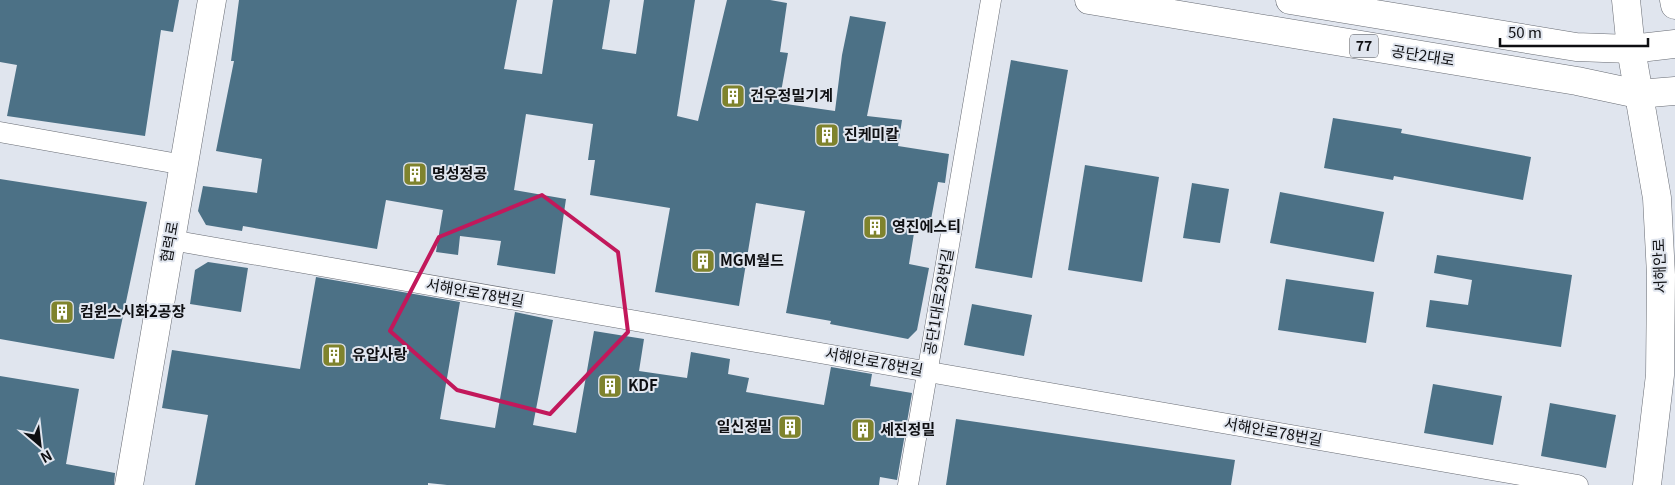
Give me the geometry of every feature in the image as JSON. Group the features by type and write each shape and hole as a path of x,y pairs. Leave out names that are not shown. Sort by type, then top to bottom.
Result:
{"main road":[{"name":"협력로","path":"128,485 212,0"},
{"name":"공단2대로","path":"1089,0 1577,81 1638,94 1675,91"},
{"name":"77","path":"1290,0 1576,47 1631,49 1675,44"},
{"name":"서해안로","path":"1626,0 1638,94 1657,198 1661,276 1660,375 1647,485"},
{"path":"1674,0 1675,5"}],"street":[{"name":"공단1대로28번길","path":"908,485 991,0"},
{"path":"0,132 184,165"},
{"name":"서해안로78번길","path":"170,240 1578,485"}],"highlighted area":[{"path":"542,195 618,252 628,332 550,414 457,390 390,331 439,237"}],"building":[{"path":"0,0 179,0 173,32 161,30 145,136 7,116 17,65 0,62"},
{"path":"239,0 517,0 504,69 542,74 553,0 610,0 602,49 636,54 644,0 695,0 677,116 698,121 727,0 770,0 787,3 780,52 788,53 779,103 835,111 842,55 850,16 886,22 867,116 902,120 898,146 949,154 945,183 938,182 929,230 915,227 909,264 929,268 917,330 908,339 830,324 831,321 786,313 805,211 756,203 739,306 655,292 670,208 590,195 595,160 588,160 593,124 526,114 514,190 566,199 555,274 497,265 501,241 460,236 458,255 436,252 443,210 386,200 377,249 243,226 242,231 206,225 198,211 203,186 257,193 262,159 216,151 234,61 231,61"},
{"path":"1011,60 1068,70 1032,278 975,268"},
{"path":"1333,118 1402,129 1401,133 1531,157 1523,200 1394,176 1393,180 1324,168"},
{"path":"1085,165 1159,177 1142,282 1068,270"},
{"path":"0,179 147,202 114,359 0,339"},
{"path":"1192,183 1229,189 1220,243 1183,238"},
{"path":"1280,192 1384,212 1374,262 1270,243"},
{"path":"1437,255 1572,275 1561,347 1426,327 1430,300 1468,305 1472,280 1434,273"},
{"path":"208,262 248,268 241,312 190,304 195,270"},
{"path":"316,277 460,302 440,419 495,428 515,312 553,320 533,425 576,433 594,331 644,339 639,371 687,378 691,352 730,359 728,374 749,378 746,392 824,405 831,367 872,374 870,386 912,393 897,480 880,477 879,485 447,485 428,483 428,485 195,485 208,415 162,408 172,350 300,369"},
{"path":"1286,279 1374,292 1366,343 1278,330"},
{"path":"972,304 1032,315 1024,356 964,345"},
{"path":"0,376 79,389 66,464 115,473 114,485 0,485"},
{"path":"1433,384 1502,396 1493,445 1424,433"},
{"path":"1550,403 1616,415 1606,468 1541,456"},
{"path":"956,419 1235,460 1231,485 946,485"}],"place":[{"name":"건우정밀기계","path":"733,96"},
{"name":"진케미칼","path":"827,135"},
{"name":"명성정공","path":"415,174"},
{"name":"영진에스티","path":"875,227"},
{"name":"MGM월드","path":"703,261"},
{"name":"컴윈스시화2공장","path":"62,312"},
{"name":"유압사랑","path":"334,355"},
{"name":"KDF","path":"610,386"},
{"name":"일신정밀","path":"790,427"},
{"name":"세진정밀","path":"863,430"}]}
